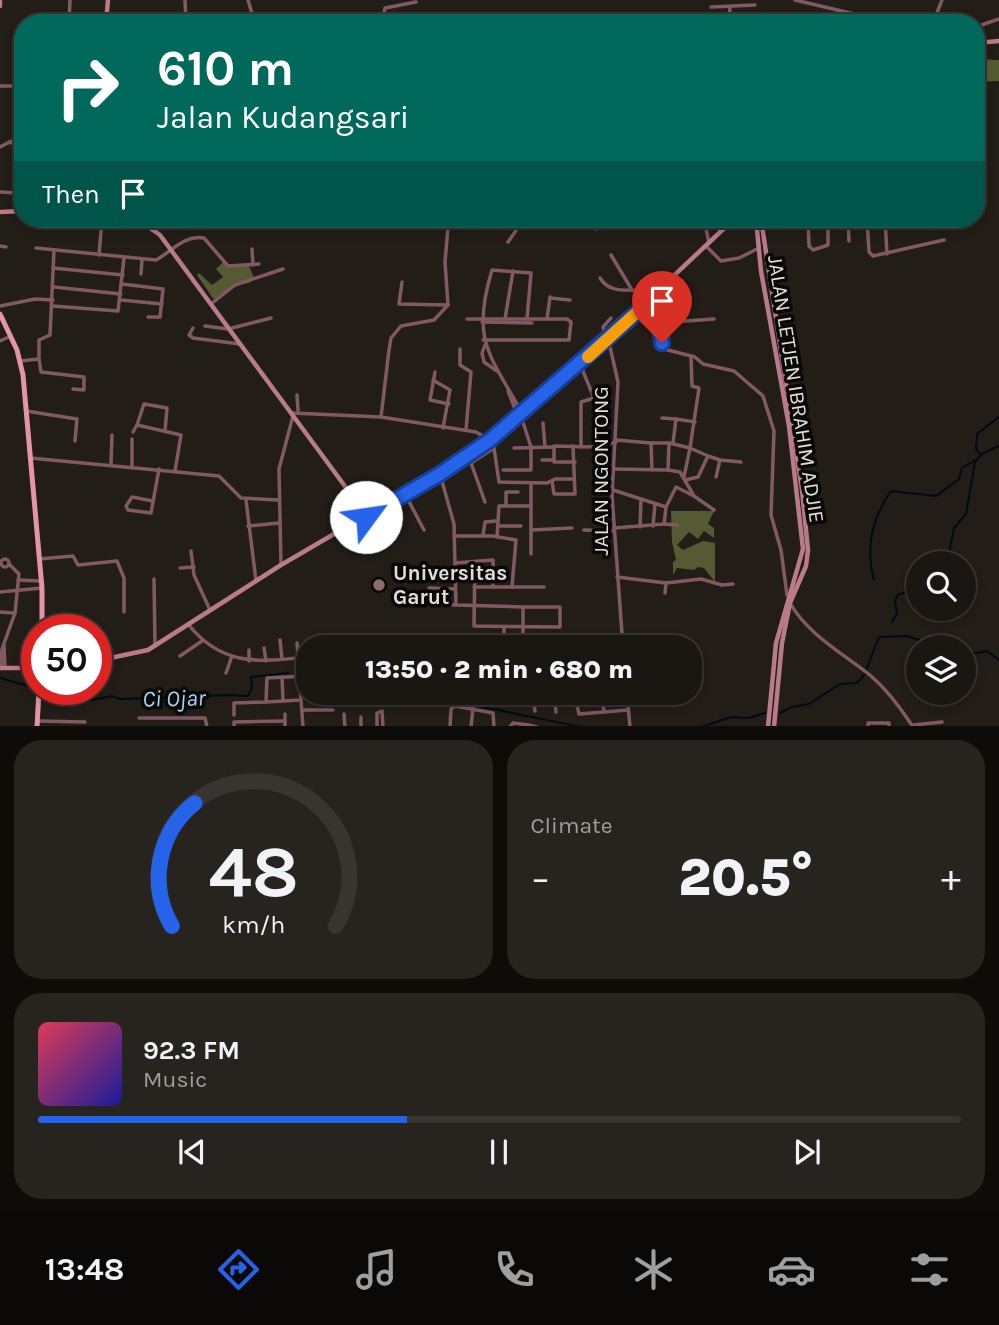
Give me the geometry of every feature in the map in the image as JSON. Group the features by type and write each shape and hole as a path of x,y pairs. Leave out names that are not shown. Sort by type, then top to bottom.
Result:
{"main road":[{"path":"0,0 0,6"},
{"path":"150,228 160,235 294,413 361,508 375,512"},
{"path":"112,658 136,654 155,646 281,565 440,476 490,440 580,364 649,302 724,228"},
{"name":"JALAN LETJEN IBRAHIM ADJIE","path":"759,228 759,248 800,491 803,549 787,595 776,643 774,726"},
{"name":"JALAN LETJEN IBRAHIM ADJIE","path":"760,228 800,491 807,557 790,603 768,726"},
{"path":"0,314 20,361 42,614"},
{"path":"360,520 361,508"},
{"path":"2,668 21,668"},
{"path":"37,724 38,705"}],"street":[{"path":"727,0 729,14"},
{"path":"747,0 747,6"},
{"path":"796,0 855,14"},
{"path":"383,14 383,9 416,2"},
{"path":"711,6 755,5"},
{"path":"0,147 14,137"},
{"path":"9,142 14,143"},
{"path":"99,255 101,228"},
{"path":"381,417 386,364 395,331 412,321 434,320 448,305 445,262 448,228"},
{"path":"508,242 518,228"},
{"path":"705,228 707,244 721,261 739,258 759,248"},
{"path":"809,228 810,246 813,250 828,245 828,228"},
{"path":"848,228 849,241"},
{"path":"868,228 870,255 887,254 944,240"},
{"path":"886,228 887,254"},
{"path":"36,248 156,260 184,240 202,237 228,266 259,264"},
{"path":"0,246 6,247"},
{"path":"252,249 253,265"},
{"path":"54,250 51,332 39,340 39,359 41,372 84,377 83,390 73,389"},
{"path":"611,255 632,290"},
{"path":"0,306 35,299 117,312 121,300 124,258"},
{"path":"141,274 142,260"},
{"path":"53,268 123,275"},
{"path":"211,304 235,285 283,269"},
{"path":"497,371 484,362 482,353 482,320 491,271 531,273 527,319"},
{"path":"505,319 513,271"},
{"path":"600,278 608,286 646,290 656,295"},
{"path":"402,282 399,304 448,305"},
{"path":"122,285 163,289 160,317 148,317"},
{"path":"54,287 121,294"},
{"path":"548,319 550,297 570,300"},
{"path":"121,300 162,304"},
{"path":"649,302 658,323 663,348 671,353 691,356 704,364 734,371 762,396 774,431 771,515 781,551 787,595"},
{"path":"205,326 230,329 257,319 271,318"},
{"path":"467,318 532,323"},
{"path":"607,339 603,327 611,318"},
{"path":"658,323 714,319"},
{"path":"482,320 571,321 571,338 484,343"},
{"path":"193,328 189,335 193,338 240,344"},
{"path":"0,341 11,336"},
{"name":"JALAN NGONTONG","path":"607,339 618,382 612,490 622,635"},
{"path":"484,343 519,413 531,447 531,470 503,470"},
{"path":"460,349 460,365 471,372 466,430"},
{"path":"685,478 699,388 692,386 691,356"},
{"path":"20,361 39,359"},
{"path":"580,364 594,398 599,400 597,446"},
{"path":"435,372 430,400 449,404"},
{"path":"433,380 450,389 443,428"},
{"path":"281,565 279,469 294,413 296,394"},
{"path":"581,447 581,402 594,398"},
{"path":"133,432 144,404 167,408 165,431"},
{"path":"26,411 77,419 75,441"},
{"path":"294,413 381,417 466,430 490,440 494,448 498,482 531,483 574,479"},
{"path":"662,418 695,422"},
{"path":"668,470 676,419"},
{"path":"543,423 545,447"},
{"path":"137,425 183,437 175,471"},
{"path":"111,464 112,435"},
{"path":"132,439 132,466"},
{"path":"554,460 554,446 597,446 616,441 671,443 720,460 741,462"},
{"path":"651,443 652,470"},
{"path":"552,481 554,494 575,494 573,446"},
{"path":"514,448 553,447"},
{"path":"485,502 471,462 494,448"},
{"path":"685,478 698,477 708,456"},
{"path":"30,458 219,476 228,482 239,497 278,500"},
{"path":"542,460 554,460 556,463 575,462"},
{"path":"716,477 720,460"},
{"path":"153,501 132,498 126,506 128,510 151,513 159,469"},
{"path":"614,469 676,470 685,478 694,496"},
{"path":"440,476 454,536 456,605"},
{"path":"531,483 531,554"},
{"path":"664,524 667,507 676,487 714,510"},
{"path":"612,490 667,507"},
{"path":"506,505 506,492 518,492"},
{"path":"404,494 424,530"},
{"path":"246,499 256,581"},
{"path":"640,527 641,500"},
{"path":"653,526 655,504"},
{"path":"497,537 499,506 531,506"},
{"path":"483,536 485,522 520,526"},
{"path":"248,526 279,523"},
{"path":"584,530 677,525"},
{"path":"531,530 572,528"},
{"path":"454,536 516,540 512,587"},
{"path":"191,551 194,575 211,610"},
{"path":"39,559 73,556 78,565 117,561 124,578 124,612"},
{"path":"1,564 7,559 17,570 18,580 15,613 3,636 2,668"},
{"path":"455,563 493,561 493,587"},
{"path":"419,602 474,606 560,607 561,625 474,626 474,606 474,587 475,562"},
{"path":"180,568 194,567"},
{"path":"617,577 666,583 701,579 722,585 733,584"},
{"path":"154,579 155,646"},
{"path":"18,580 41,584"},
{"path":"665,593 666,583"},
{"path":"0,592 16,592 41,584"},
{"path":"474,587 544,587"},
{"path":"429,588 455,589"},
{"path":"790,603 800,618 880,684 913,726 942,722"},
{"path":"523,607 523,635"},
{"path":"0,612 15,613"},
{"path":"188,624 202,641 232,656 249,661 296,658"},
{"path":"504,627 504,635"},
{"path":"280,640 282,659"},
{"path":"180,656 202,641"},
{"path":"264,648 266,661"},
{"path":"248,650 249,661"},
{"path":"226,673 232,656"},
{"path":"282,677 283,701"},
{"path":"266,702 266,680 296,677"},
{"path":"285,714 285,724 234,721 234,703 296,700"},
{"path":"302,705 303,726"},
{"path":"534,705 535,711"},
{"path":"555,705 556,712"},
{"path":"576,705 578,714 628,710"},
{"path":"603,705 604,712"},
{"path":"628,705 630,726"},
{"path":"450,726 452,706 472,707 493,713 494,726"},
{"path":"471,726 472,707"},
{"path":"302,710 333,710"},
{"path":"377,726 377,712 382,711 384,726"},
{"path":"344,714 345,726"},
{"path":"360,717 361,726"},
{"path":"139,718 205,718 207,726"},
{"path":"37,724 85,723"},
{"path":"510,726 513,723 537,726"},
{"path":"868,726 868,723 889,723 889,726"}],"green space":[{"path":"985,59 999,60 999,81 985,82"},
{"path":"223,262 229,267 249,266 254,278 249,283 235,285 214,300 197,275 199,273 212,285 223,277 216,269"},
{"path":"671,511 714,511 708,524 714,528 714,538 704,531 698,539 689,532 677,545 683,550 703,541 715,543 715,582 704,568 698,567 694,570 677,568 673,575 673,562 676,560 672,542"}],"waterway":[{"path":"981,455 976,449 977,434 999,417"},
{"path":"950,551 954,528 966,514 975,462 982,454 999,446"},
{"path":"874,580 870,556 872,533 879,512 891,491 936,496 959,479 962,468 977,459"},
{"path":"892,622 897,613 895,601 898,595 906,592"},
{"name":"Ci Ojar","path":"780,713 792,707 809,704 840,684 857,683 864,675 879,637 906,636"},
{"name":"Ci Ojar","path":"976,653 987,651 999,660"},
{"name":"Ci Ojar","path":"112,696 120,699 248,696 252,688 251,677 288,673"},
{"path":"0,678 21,684"},
{"name":"Ci Ojar","path":"473,705 576,726"},
{"name":"Ci Ojar","path":"704,726 731,717 749,718 765,713"}],"slow traffic":[{"path":"588,357 647,303"}],"place":[{"name":"Universitas Garut","path":"379,585"}],"route":[{"path":"366,517 440,474 490,440 649,302 660,328 662,343"}]}
